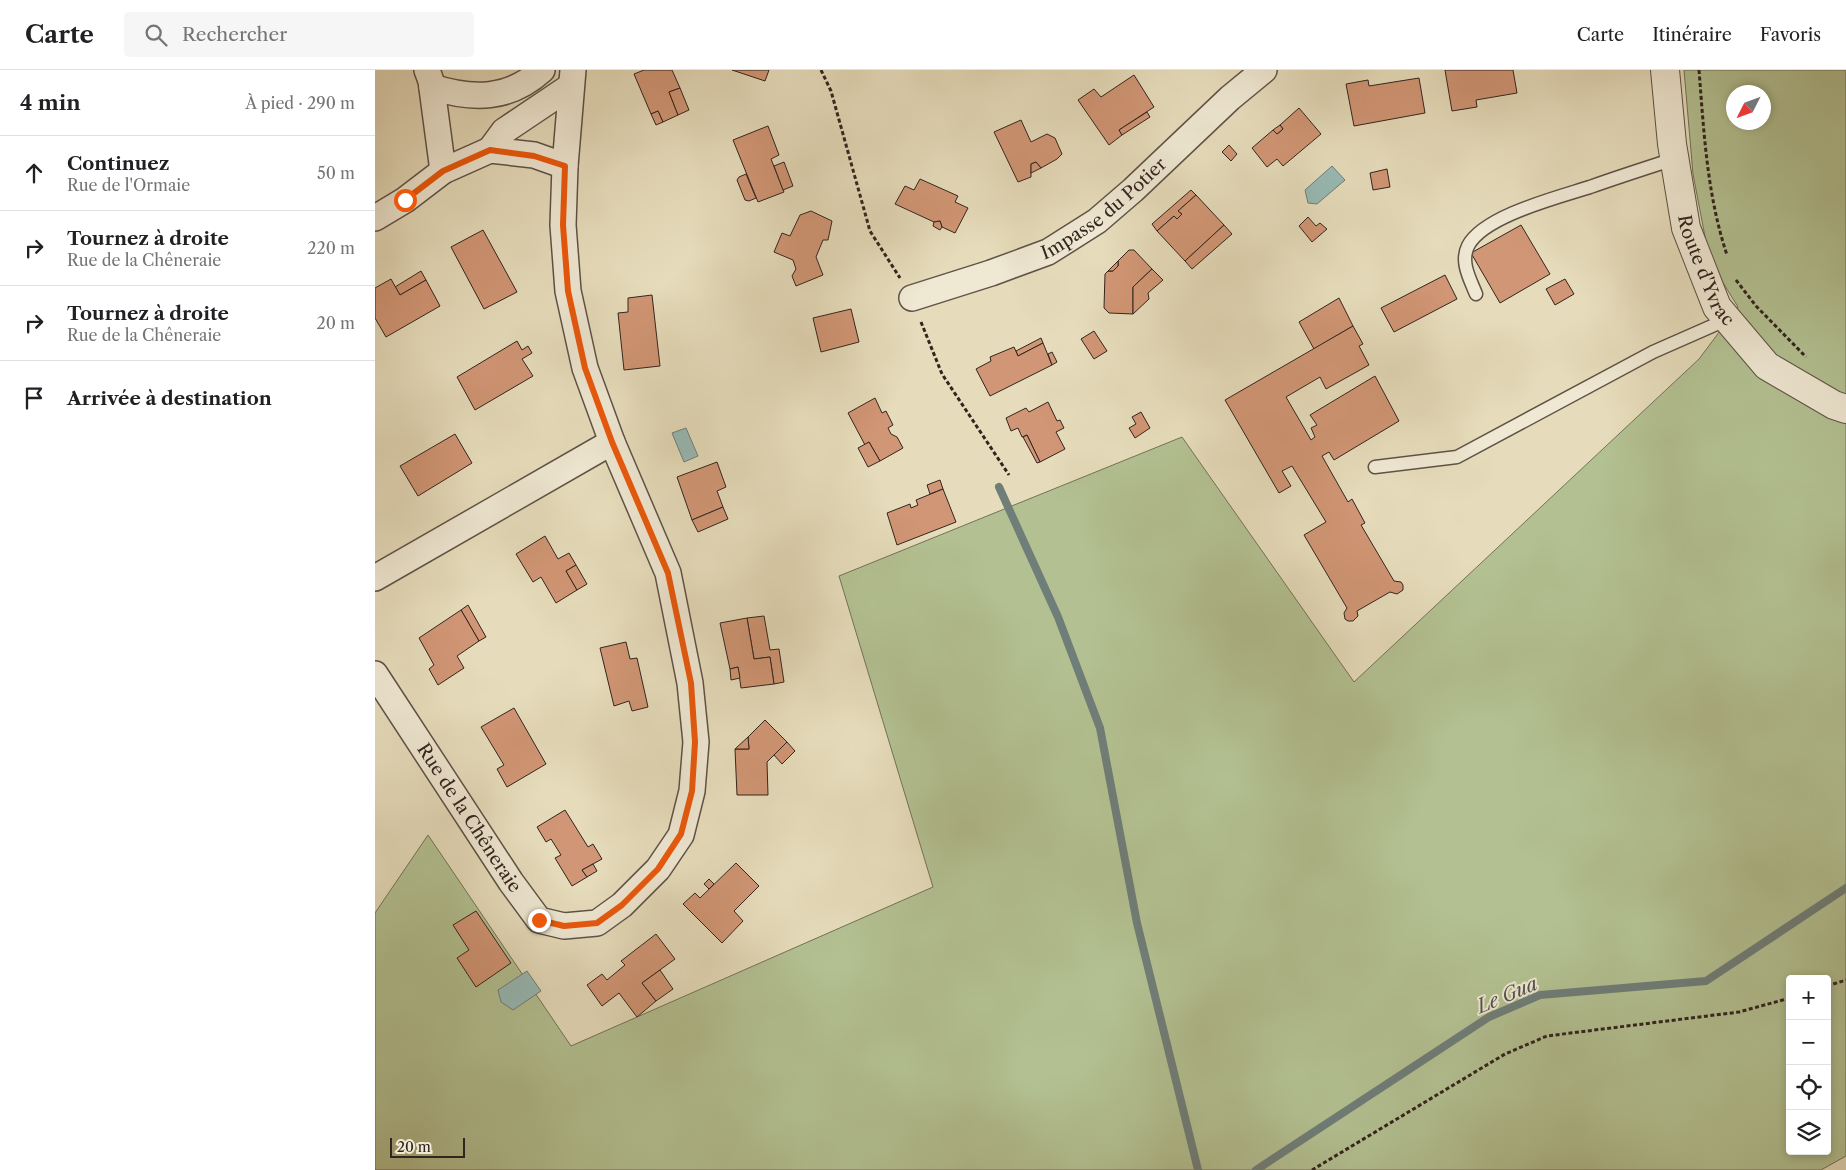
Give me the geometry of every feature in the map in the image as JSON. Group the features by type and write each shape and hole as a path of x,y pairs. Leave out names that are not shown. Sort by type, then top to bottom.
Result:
{"street":[{"path":"430,79 454,94 474,97 503,92 531,80 542,70"},
{"name":"Impasse du Potier","path":"912,298 1049,252 1097,221 1133,190 1230,98 1264,70"},
{"name":"Route d'Yvrac","path":"1665,70 1674,159 1686,228 1717,307 1767,366 1834,405 1846,409"},
{"path":"375,218 405,200 443,171 490,150 504,131 572,78"},
{"name":"Rue de la Chêneraie","path":"375,674 506,874 539,920 564,926 597,923 622,905 658,869 681,834 692,791 695,742 691,683 668,573 612,442 585,368 568,291 563,225 565,166 572,78"},
{"path":"430,79 443,171"},
{"path":"490,150 534,156 565,166"},
{"path":"375,578 612,442"}],"lane":[{"path":"1477,294 1465,267 1467,247 1479,234 1500,220 1530,206 1674,159"},
{"path":"1375,468 1457,457 1653,352 1729,320"}],"path":[{"path":"1699,70 1707,165 1715,212 1728,257"},
{"path":"1733,272 1735,279 1756,306 1809,360"},
{"path":"1831,985 1846,980"},
{"path":"1312,1170 1505,1054 1547,1036 1739,1012 1786,999"}],"green space":[{"path":"1684,70 1846,70 1846,1156 1821,1170 375,1170 375,913 428,835 571,1046 933,887 839,576 1182,437 1354,682 1699,359 1738,307 1714,268 1707,247 1693,174"}],"water":[{"path":"1332,166 1345,180 1317,204 1308,203 1305,190"},
{"path":"686,428 698,456 684,462 672,433"},
{"path":"527,971 541,991 513,1010 501,1002 498,990"}],"building":[{"path":"644,70 672,70 680,88 669,92 678,115 663,122 658,111 651,114 634,74"},
{"path":"732,70 769,70 765,81"},
{"path":"1445,70 1513,70 1517,93 1476,100 1477,107 1452,111"},
{"path":"1134,75 1154,107 1119,130 1122,135 1109,145 1078,100 1094,89 1101,97"},
{"path":"1419,78 1425,113 1354,126 1346,84 1368,80 1369,86"},
{"path":"680,88 689,110 678,115 669,92"},
{"path":"1299,108 1321,134 1283,166 1277,159 1267,167 1252,148 1273,130 1277,134 1283,129 1280,125"},
{"path":"658,111 663,122 656,125 651,114"},
{"path":"1147,112 1150,117 1122,135 1119,130"},
{"path":"1021,120 1031,142 1047,134 1055,138 1062,154 1041,168 1036,162 1031,164 1031,177 1018,182 994,132"},
{"path":"1280,125 1283,129 1277,134 1273,130"},
{"path":"768,126 779,155 771,159 784,192 758,202 733,140"},
{"path":"1229,145 1237,154 1231,161 1222,152"},
{"path":"784,162 793,186 783,190 774,166"},
{"path":"1036,162 1041,168 1031,173 1031,164"},
{"path":"1387,169 1390,187 1373,190 1370,173"},
{"path":"746,174 756,198 749,201 745,200 737,180"},
{"path":"920,179 958,196 955,202 968,208 955,233 942,227 940,221 934,222 895,204 905,186 914,190"},
{"path":"1191,190 1196,195 1178,211 1182,214 1177,219 1174,216 1157,231 1152,224"},
{"path":"1196,195 1224,225 1185,261 1157,231 1174,216 1177,219 1182,214 1178,211"},
{"path":"811,211 832,221 828,240 823,240 816,257 823,275 796,286 792,276 796,269 793,260 774,252 782,233 790,236 800,215"},
{"path":"1308,217 1316,226 1320,223 1327,229 1312,242 1299,226"},
{"path":"940,221 942,227 940,230 933,226 934,222"},
{"path":"1224,225 1232,234 1192,269 1185,261"},
{"path":"1521,225 1550,274 1500,303 1471,253"},
{"path":"483,230 517,292 484,309 451,247"},
{"path":"1129,250 1134,250 1152,269 1133,287 1133,314 1109,313 1104,308 1105,274 1108,271 1113,271 1118,266 1118,261"},
{"path":"1118,261 1118,266 1113,271 1108,271"},
{"path":"1152,269 1163,280 1148,293 1149,299 1133,314 1133,287"},
{"path":"421,271 426,280 400,295 395,287"},
{"path":"1445,275 1457,299 1394,332 1381,308"},
{"path":"391,279 400,295 426,280 440,306 386,337 375,318 375,288"},
{"path":"1565,279 1574,294 1555,305 1546,289"},
{"path":"652,295 660,366 624,370 618,313 628,312 628,298"},
{"path":"1339,298 1353,326 1314,349 1299,322"},
{"path":"851,309 859,342 821,352 813,318"},
{"path":"1353,326 1363,344 1359,346 1369,365 1326,389 1320,377 1286,397 1311,440 1315,437 1311,428 1317,425 1310,415 1375,376 1399,421 1334,460 1329,452 1322,456 1348,502 1352,499 1365,523 1361,525 1394,581 1401,582 1403,585 1403,590 1397,594 1390,592 1357,611 1358,616 1353,621 1348,621 1345,619 1344,613 1347,608 1304,535 1326,522 1292,466 1282,471 1291,486 1279,493 1225,400"},
{"path":"1094,331 1107,351 1094,359 1081,339"},
{"path":"1041,338 1043,343 1018,356 1016,351"},
{"path":"517,341 522,350 528,346 532,353 522,359 533,376 475,410 457,377"},
{"path":"1043,343 1052,365 990,396 976,369 991,361 990,357 1014,347 1018,356"},
{"path":"1052,352 1057,362 1052,365 1048,354"},
{"path":"875,398 882,413 886,411 893,425 888,428 891,434 897,437 903,448 880,461 869,442 865,445 848,413"},
{"path":"1048,402 1057,421 1060,420 1064,428 1056,432 1065,449 1040,462 1027,435 1022,437 1018,428 1011,431 1006,418 1026,408 1029,412"},
{"path":"1141,412 1150,428 1135,438 1129,428 1136,424 1132,417"},
{"path":"455,434 472,463 418,496 400,466"},
{"path":"1027,435 1040,462 1037,463 1023,437"},
{"path":"869,442 880,461 868,467 858,448"},
{"path":"717,462 726,487 717,491 723,507 692,520 677,477"},
{"path":"940,480 943,489 930,494 927,485"},
{"path":"943,489 956,522 897,545 887,513 910,504 911,508 918,505 916,500"},
{"path":"723,507 728,519 698,532 692,520"},
{"path":"545,536 558,559 569,553 576,565 566,571 577,590 556,603 541,577 533,582 516,554"},
{"path":"576,565 587,584 577,590 566,571"},
{"path":"468,605 486,637 479,641 461,610"},
{"path":"461,610 479,641 457,656 464,668 438,685 429,669 434,665 419,638"},
{"path":"764,616 770,650 779,649 784,682 774,684 770,657 754,659 747,618"},
{"path":"747,618 754,659 770,657 774,684 741,688 738,667 730,669 720,623"},
{"path":"626,642 630,659 637,658 648,707 632,711 629,701 614,706 600,648"},
{"path":"738,667 740,678 731,680 730,669"},
{"path":"514,708 546,764 507,787 497,769 504,765 481,727"},
{"path":"765,720 787,742 767,762 768,795 737,795 735,749 749,749 748,737"},
{"path":"748,737 749,749 735,749"},
{"path":"787,742 795,751 782,764 774,755"},
{"path":"565,810 588,847 593,844 602,859 582,870 587,877 572,886 555,858 561,855 551,839 546,842 537,827"},
{"path":"736,863 759,886 734,911 743,921 722,943 683,904 695,893 700,898"},
{"path":"593,864 597,871 587,877 582,870"},
{"path":"709,879 714,884 709,889 704,884"},
{"path":"476,911 511,963 476,987 457,958 469,950 453,925"},
{"path":"656,934 675,959 642,983 656,1001 637,1017 619,993 602,1006 587,985 602,974 607,980 625,965 621,961"},
{"path":"660,970 673,989 656,1001 642,983"}],"waterway":[{"path":"999,487 1058,617 1100,728 1137,923 1198,1170"},
{"name":"Le Gua","path":"1256,1170 1489,1017 1540,995 1706,981 1846,888"}],"route":[{"path":"405,200 443,171 490,150 534,156 565,166 563,225 568,291 585,368 612,442 668,573 691,683 695,742 692,791 681,834 658,869 622,905 597,923 564,926 539,920"}]}
